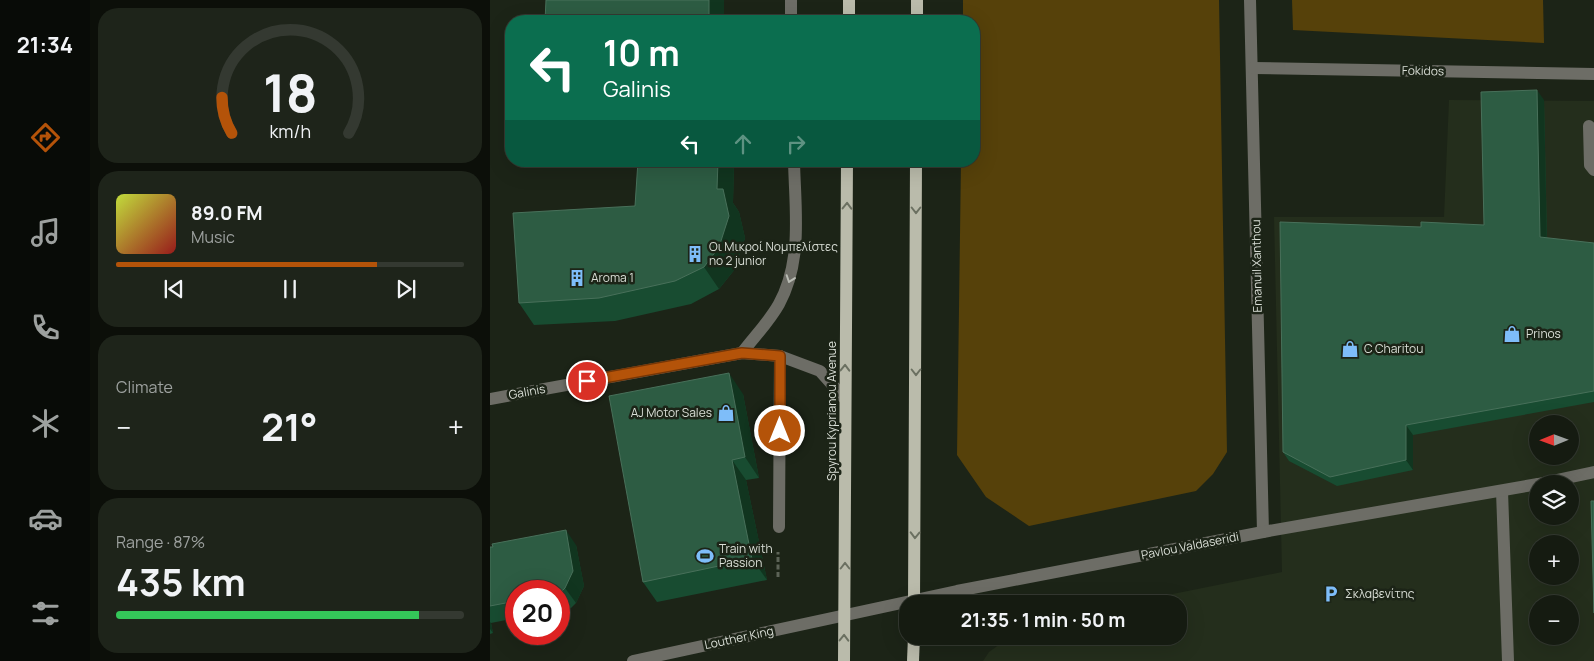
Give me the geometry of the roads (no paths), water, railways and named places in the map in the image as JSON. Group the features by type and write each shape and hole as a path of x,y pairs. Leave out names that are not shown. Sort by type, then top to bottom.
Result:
{"main road":[{"path":"849,0 849,15"},
{"path":"917,0 917,15"},
{"name":"Spyrou Kyprianou Avenue","path":"844,661 847,167"},
{"path":"914,595 916,167"},
{"path":"913,661 914,645"}],"street":[{"path":"791,0 791,15"},
{"name":"Emanuil Xanthou","path":"1250,0 1263,532"},
{"name":"Fokidos","path":"1253,68 1594,74"},
{"path":"1589,126 1590,165 1594,170"},
{"path":"742,353 778,305 793,270 796,249 794,167"},
{"name":"Galinis","path":"490,399 742,353 780,356 820,371 845,399"},
{"path":"779,527 780,356"},
{"name":"Pavlou Valdaseridi","path":"1579,475 1594,472"},
{"name":"Pavlou Valdaseridi","path":"949,595 1263,532 1529,486"},
{"path":"1502,491 1508,661"},
{"name":"Pavlou Valdaseridi","path":"845,615 899,605"},
{"name":"Louther King","path":"632,661 845,615"}],"place":[{"name":"Οι Μικροί Νομπελίστες no 2 junior","path":"695,254"},
{"name":"Aroma 1","path":"577,278"},
{"name":"Prinos","path":"1512,334"},
{"name":"C Charitou","path":"1350,349"},
{"name":"AJ Motor Sales","path":"726,413"},
{"name":"Train with Passion","path":"705,556"},
{"name":"Σκλαβενίτης","path":"1331,594"}]}
